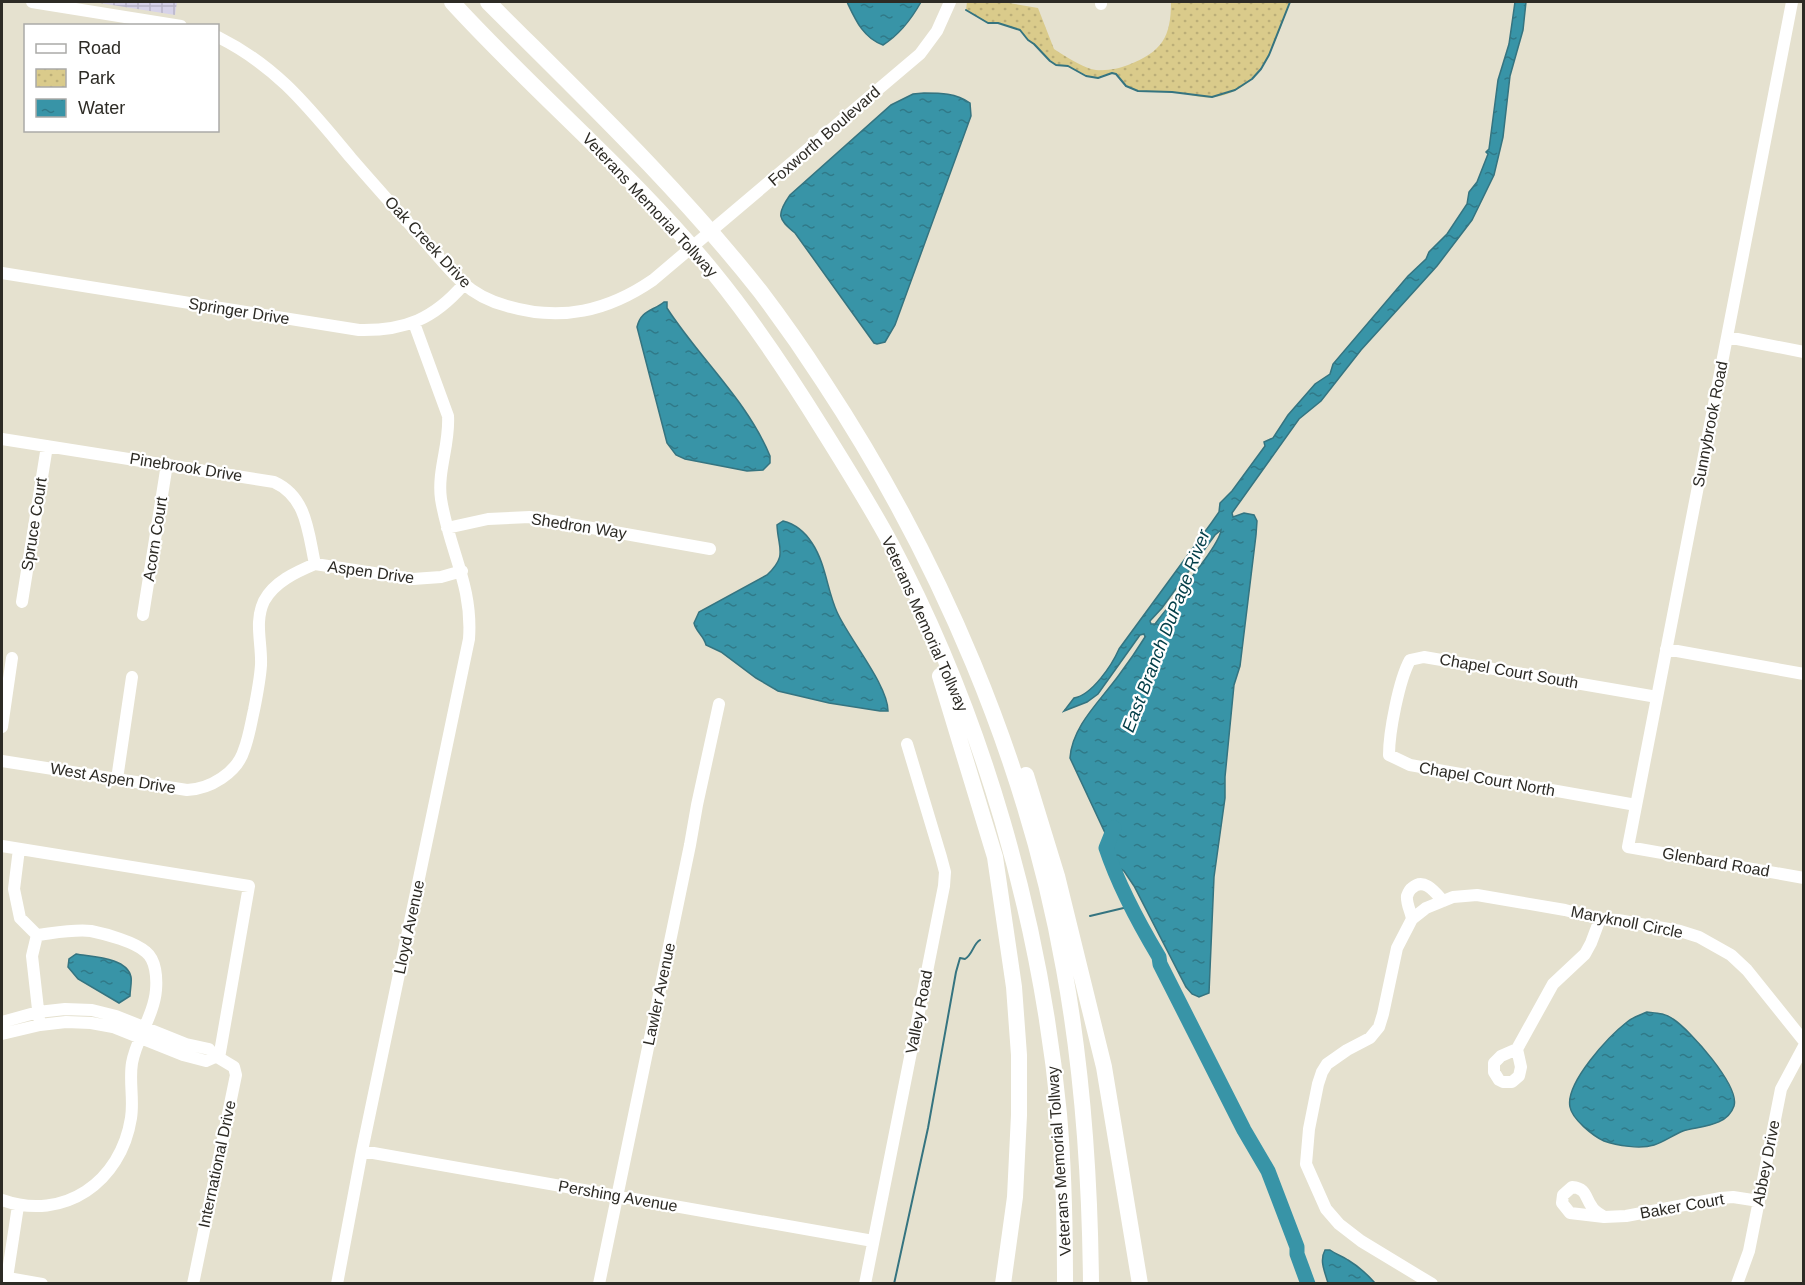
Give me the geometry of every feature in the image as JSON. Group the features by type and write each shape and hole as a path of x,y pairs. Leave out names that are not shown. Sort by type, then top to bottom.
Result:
{"highway":[{"name":"Veterans Memorial Tollway","path":"452,2 670,222 714,274 780,362 848,470 890,543 964,708 1005,831 1026,911 1047,1023 1059,1117 1065,1211 1065,1284"},
{"name":"Veterans Memorial Tollway","path":"488,2 615,129 733,258 799,345 868,453 919,544 975,667 1019,789 1043,874 1064,965 1078,1059 1088,1156 1091,1284"},
{"path":"925,617 929,639 995,857 1014,987 1019,1055 1019,1115 1015,1197 1003,1284"},
{"path":"975,667 992,687 1009,730 1029,783 1057,876 1104,1067 1140,1284"}],"street":[{"path":"32,2 170,24"},
{"name":"Foxworth Boulevard","path":"681,256 920,54 937,31 950,2"},
{"name":"Sunnybrook Road","path":"1628,847 1792,2"},
{"name":"Oak Creek Drive","path":"219,38 266,66 299,96 464,284 499,304 544,314 577,313 602,307 634,292 681,256"},
{"name":"Springer Drive","path":"2,273 359,330 388,329 414,323 443,306 464,284"},
{"name":"Lloyd Avenue","path":"337,1284 362,1151 469,639 470,607 462,571 447,528 441,496 448,416 414,323"},
{"path":"1727,337 1803,352"},
{"name":"Pinebrook Drive","path":"2,439 260,479 281,485 300,504 308,522 315,564"},
{"name":"Spruce Court","path":"22,602 47,446"},
{"name":"Acorn Court","path":"143,615 167,464"},
{"name":"Shedron Way","path":"447,528 488,519 530,517 710,549"},
{"name":"Aspen Drive","path":"315,564 413,579 441,577 462,571"},
{"name":"West Aspen Drive","path":"2,760 193,790 221,779 238,764 244,751 260,675 258,626 263,604 270,591 294,573 315,564"},
{"path":"1666,649 1803,674"},
{"name":"Chapel Court South","path":"1396,707 1402,675 1410,660 1424,657 1657,698"},
{"path":"2,727 12,658"},
{"path":"117,779 132,677"},
{"name":"Lawler Avenue","path":"599,1284 719,704"},
{"name":"Chapel Court North","path":"1396,707 1389,741 1389,755 1406,764 1636,805"},
{"name":"Valley Road","path":"865,1284 944,886 945,872 907,744"},
{"path":"2,846 249,886 217,1057 206,1060 183,1055 143,1033 91,1023 39,1019 2,1022"},
{"name":"Glenbard Road","path":"1628,847 1803,878"},
{"path":"2,1200 18,1206 49,1206 77,1197 104,1178 122,1151 131,1118 132,1064 156,991 155,968 147,952 126,941 90,931 37,935 20,918 14,889 19,849"},
{"path":"1413,919 1407,894 1413,887 1426,885 1443,900"},
{"name":"Maryknoll Circle","path":"1432,1284 1361,1241 1339,1224 1326,1209 1306,1164 1309,1129 1322,1072 1327,1064 1370,1038 1379,1027 1397,948 1413,919 1426,908 1443,900 1460,896 1485,896 1600,919 1680,931 1699,937 1717,946 1747,969 1803,1041"},
{"path":"1517,1049 1553,984 1585,954 1600,919"},
{"path":"37,935 32,956 39,1019"},
{"path":"2,1035 39,1019"},
{"name":"Abbey Drive","path":"1737,1284 1749,1251 1781,1089 1803,1046"},
{"name":"International Drive","path":"193,1284 236,1075 234,1067 217,1057"},
{"name":"Pershing Avenue","path":"362,1151 873,1241"},
{"name":"Baker Court","path":"1604,1217 1626,1216 1721,1197 1759,1201"},
{"path":"18,1206 4,1277 42,1284"}],"shaded area":[{"path":"93,2 177,2 175,15"}],"green space":[{"path":"967,2 1003,2 1038,8 1054,49 1082,65 1100,70 1128,65 1157,49 1169,25 1171,2 1290,2 1265,62 1255,74 1244,85 1230,93 1214,97 1199,97 1173,92 1134,90 1115,74 1092,78 1068,66 1056,65 1020,30 998,23 988,23 966,10"}],"water":[{"path":"847,2 921,2 905,26 883,45 865,33"},
{"path":"1515,2 1526,2 1523,30 1510,76 1503,137 1494,175 1472,220 1437,266 1361,350 1321,401 1299,419 1232,513 1233,517 1244,513 1254,515 1257,521 1240,666 1234,685 1225,798 1214,877 1209,993 1199,997 1192,994 1186,987 1124,871 1104,858 1108,846 1106,835 1070,758 1072,746 1082,724 1132,656 1145,637 1144,634 1140,635 1098,694 1087,702 1064,711 1074,698 1081,696 1094,685 1112,663 1119,649 1219,512 1220,503 1232,491 1265,446 1264,442 1273,438 1288,415 1315,384 1330,374 1333,364 1447,234 1467,204 1469,192 1477,182 1488,154 1486,152 1489,149 1498,80 1509,44","holes":["1221,530 1218,538 1181,591 1155,624 1151,624 1150,621"]},
{"path":"913,94 959,97 970,103 971,116 895,325 885,342 877,344 874,343 795,233 782,220 781,212 790,195 891,105"},
{"path":"667,302 667,308 749,416 770,456 770,463 763,470 747,471 685,459 676,455 667,443 637,327 644,314"},
{"path":"783,521 796,526 803,532 817,551 837,612 882,688 888,711 829,703 778,691 721,652 706,645 696,629 694,623 699,612 767,575 774,568 780,557 777,525"},
{"path":"76,954 108,959 123,965 131,977 130,996 119,1003 78,979 68,967 69,959"},
{"path":"1647,1012 1670,1017 1691,1034 1722,1073 1734,1097 1734,1106 1730,1113 1719,1122 1683,1131 1654,1145 1636,1147 1609,1143 1594,1135 1579,1122 1570,1107 1570,1097 1581,1073 1600,1049 1627,1022"},
{"path":"1325,1250 1330,1250 1352,1262 1375,1283 1328,1283 1323,1262"}],"waterway":[{"path":"966,10 988,23 998,23 1020,30 1050,61 1056,65 1068,66 1086,76 1098,78 1112,73 1116,74 1126,86 1138,91 1212,97 1235,90 1252,79 1261,69 1290,2"},
{"name":"East Branch DuPage River","path":"1114,828 1106,848 1117,877 1244,1130 1268,1171 1297,1247 1297,1254 1308,1284"},
{"path":"1090,916 1132,906"},
{"path":"894,1284 928,1128 956,972 960,958 968,957 980,940"}]}
